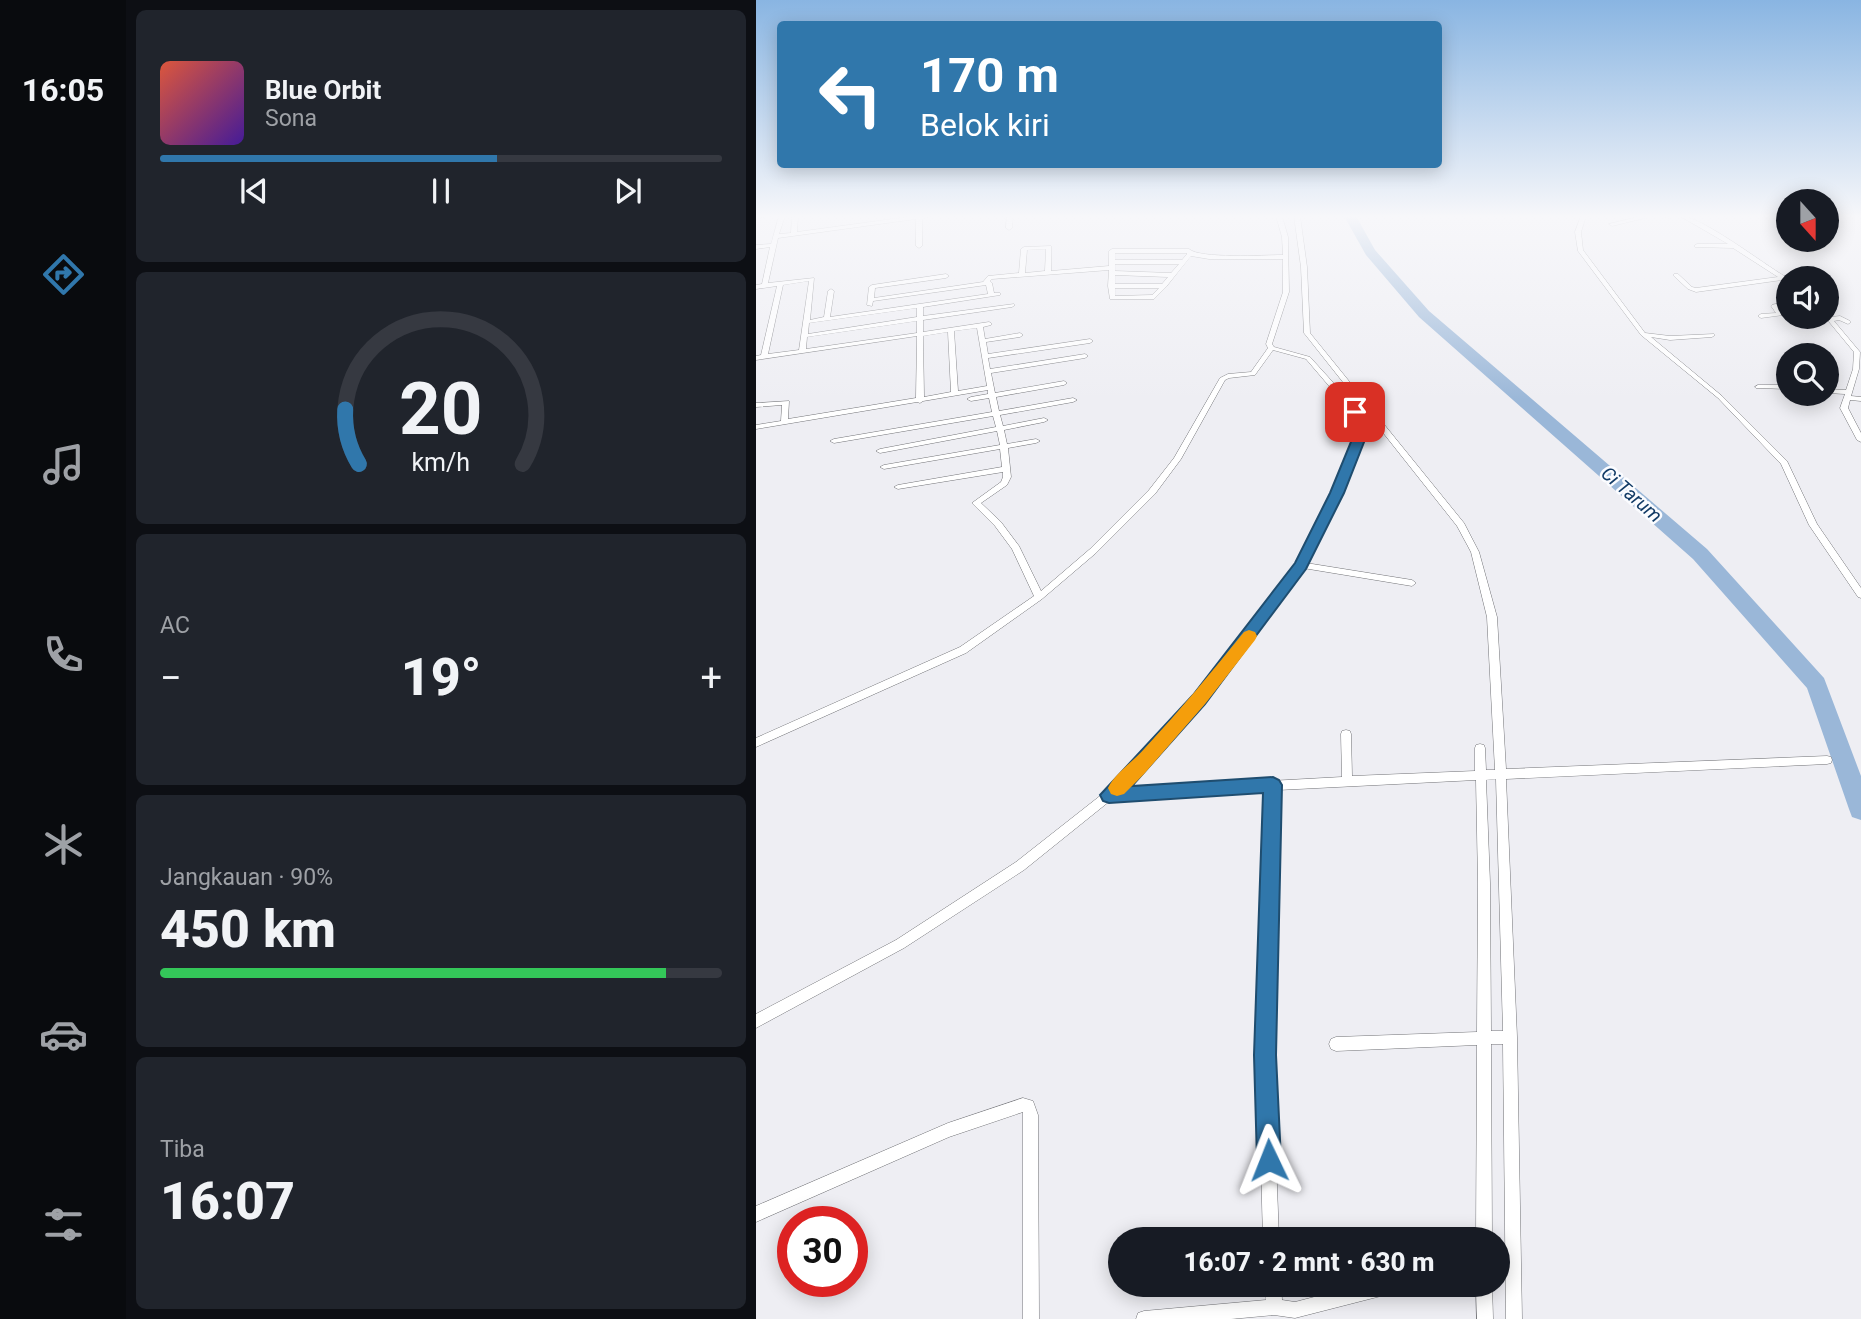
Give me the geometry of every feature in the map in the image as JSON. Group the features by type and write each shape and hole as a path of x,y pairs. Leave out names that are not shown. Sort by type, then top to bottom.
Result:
{"street":[{"path":"765,286 767,278"},
{"path":"869,313 872,287 936,278"},
{"path":"986,283 990,278"},
{"path":"1111,278 1112,298 1154,297 1171,278"},
{"path":"756,743 963,650 1039,597 1093,551 1160,483 1177,459 1223,378 1253,373 1271,348 1269,340 1286,292 1286,278"},
{"path":"1304,278 1307,333 1461,525 1475,552 1492,617 1501,776 1510,1037 1514,1319"},
{"path":"1601,278 1643,334 1720,397 1784,463 1813,526 1861,595"},
{"path":"1679,278 1696,290 1776,280"},
{"path":"756,287 812,279 802,352"},
{"path":"806,322 995,294 989,283 986,283 870,300"},
{"path":"780,284 760,358 984,325 987,372 998,413 1006,469 1004,484 976,503 998,524 1016,548 1039,597"},
{"path":"1111,286 1164,286"},
{"path":"827,319 831,290"},
{"path":"920,305 920,401"},
{"path":"804,336 1012,305"},
{"path":"1761,316 1776,314"},
{"path":"1839,318 1848,322"},
{"path":"1838,329 1857,352 1856,369 1844,408 1861,440"},
{"path":"951,331 955,395"},
{"path":"1643,334 1666,338 1712,335"},
{"path":"983,341 1020,335"},
{"path":"985,356 1090,341"},
{"path":"756,1021 900,944 1020,866 1138,769 1199,700 1301,565 1337,493 1359,437 1361,425 1355,412 1308,358 1271,348"},
{"path":"987,372 1085,356"},
{"path":"756,427 955,395 1064,383"},
{"path":"1758,387 1776,387"},
{"path":"833,415 844,419 991,392"},
{"path":"1839,393 1861,399"},
{"path":"834,441 1073,400"},
{"path":"756,405 786,403 784,423"},
{"path":"880,451 1044,420"},
{"path":"884,467 1036,441"},
{"path":"898,487 1006,469"},
{"path":"1301,565 1412,583"},
{"path":"1346,734 1347,780"},
{"path":"1480,748 1484,1227"},
{"path":"1109,795 1347,780 1482,777 1827,760"},
{"path":"1271,1227 1265,1055 1273,785"},
{"path":"1336,1044 1510,1037"},
{"path":"756,1214 948,1130 1023,1105 1028,1106 1031,1115 1031,1319"},
{"path":"1274,1297 1274,1307"},
{"path":"1144,1319 1274,1307 1296,1314 1350,1297"},
{"path":"1485,1297 1485,1319"}],"waterway":[{"name":"Ci Tarum","path":"1392,278 1424,314 1700,554 1816,684 1861,809"}],"slow traffic":[{"path":"1117,788 1138,769 1199,700 1249,636"}],"route":[{"path":"1269,1160 1265,1055 1273,785 1109,795 1138,769 1199,700 1286,589 1311,548 1359,437 1361,425 1355,412"}]}
